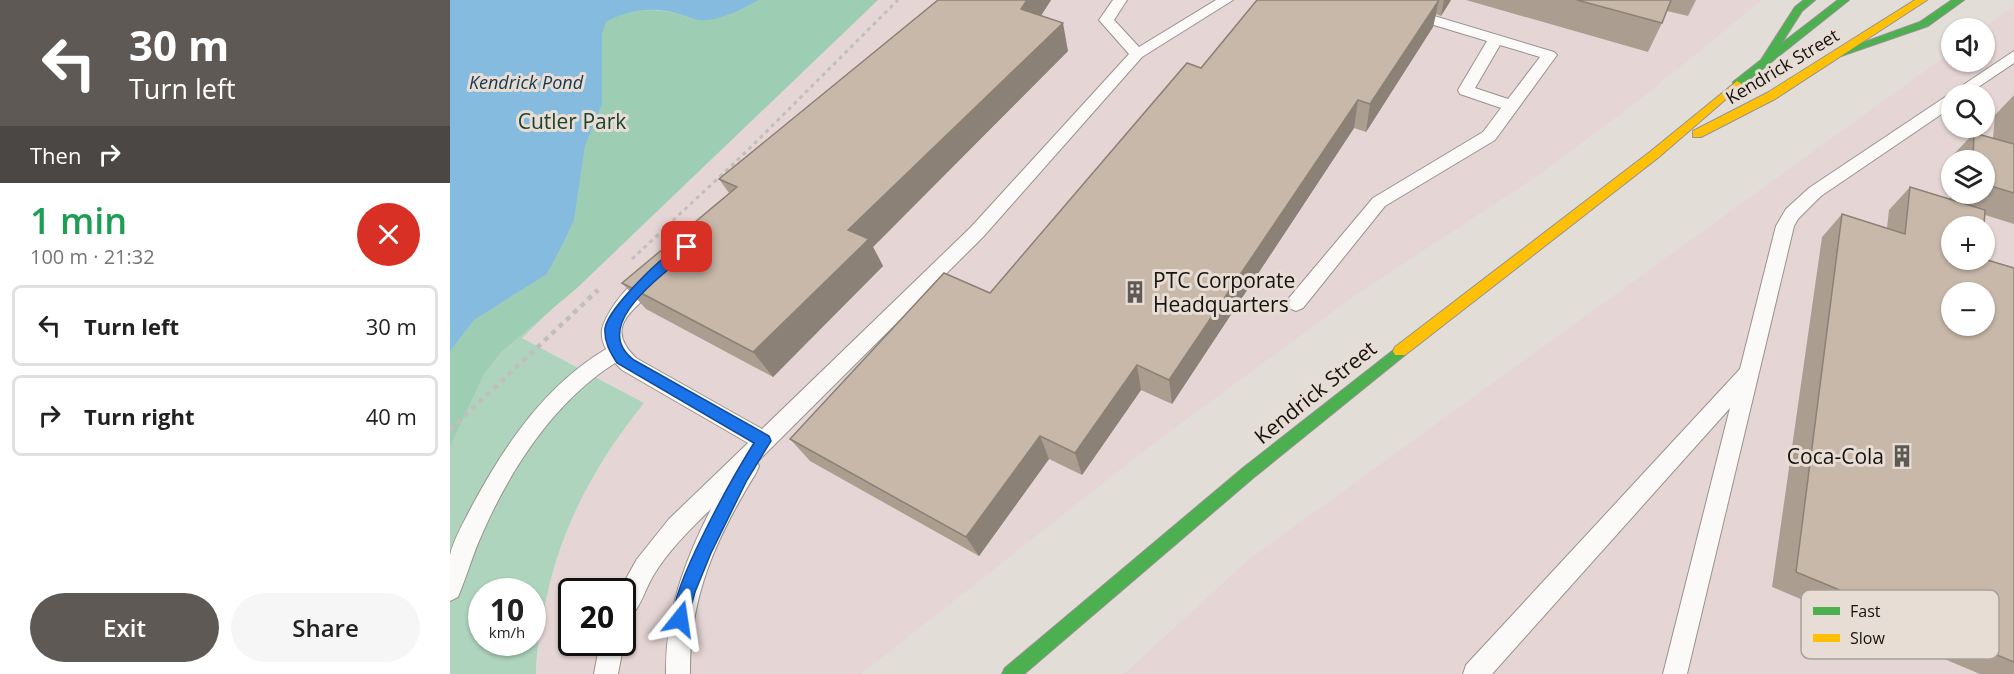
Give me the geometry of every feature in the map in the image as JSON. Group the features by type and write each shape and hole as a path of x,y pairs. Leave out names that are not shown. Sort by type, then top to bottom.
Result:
{"main road":[{"path":"1766,60 1798,9 1810,0"},
{"name":"Kendrick Street","path":"1011,674 1248,472 1655,154 1766,60 1844,0"},
{"name":"Kendrick Street","path":"1655,154 1753,106 1922,0"},
{"path":"1837,54 1924,24 1959,0"}],"lane":[{"path":"1120,0 1106,20 1137,54"},
{"path":"636,583 660,546 978,232 1137,54 1226,0"},
{"path":"1296,303 1379,202 1489,136 1549,55 1366,0"},
{"path":"1496,39 1466,90 1511,106"},
{"path":"1973,84 2014,56"},
{"path":"1674,674 1780,240 1792,214 1815,192 1941,106"},
{"path":"667,264 629,299 616,318 612,327 612,337 617,352 629,364 764,441"},
{"path":"450,589 465,542 477,517 526,439 579,377 602,359 617,352"},
{"path":"1475,674 1748,373"},
{"path":"678,674 678,632 682,606 722,513 764,441"},
{"path":"606,674 609,656"}],"path":[{"path":"624,266 747,151 898,0"},
{"path":"450,430 598,290"}],"shaded area":[{"path":"873,0 1762,0 1637,102 1543,172 1353,297 1149,447 861,674 536,674 538,656 546,656 548,589 571,518 583,492 618,436 621,389 521,338"},
{"path":"2014,6 2014,674 1124,674 1248,560 1941,59 1941,72 1995,72 1995,19"}],"green space":[{"name":"Cutler Park","path":"450,0 873,0 522,338 644,403 608,452 580,502 558,556 546,602 546,578 468,578 468,656 537,656 536,674 450,674"},
{"path":"759,0 878,0 577,288 501,352 484,374 450,446 450,351 474,320 547,274 574,220 585,146 602,104 602,34 606,22 622,15 647,10 674,13 690,18 706,18"}],"water":[{"name":"Kendrick Pond","path":"450,0 759,0 720,18 699,20 661,10 642,10 606,22 602,34 602,104 585,146 574,220 563,244 547,274 474,320 450,351"}],"building":[{"path":"938,0 1027,0 1021,9 1063,23 848,230 869,239 753,352 622,283 737,187 719,179"},
{"path":"1257,0 1439,0 1370,104 1358,100 1169,380 1137,365 1075,453 1040,436 966,537 790,439 944,273 990,293 1187,63 1201,68"},
{"path":"1577,0 1671,0 1662,23"},
{"path":"1974,138 1992,138 2014,144 2014,193 1995,187 1995,150 1973,150"},
{"name":"Coca-Cola","path":"1910,187 1941,197 1941,204 1965,204 1985,210 1985,216 1941,216 1941,270 1995,270 1995,262 2014,268 2014,662 1999,656 1999,590 1840,590 1796,572 1842,214 1905,234"}],"traffic: fast":[{"path":"1766,60 1798,9 1810,0"},
{"path":"1737,84 1844,0"},
{"path":"1837,54 1924,24 1959,0"},
{"path":"1011,674 1248,473 1400,351"}],"traffic: slow":[{"path":"1697,134 1771,96 1922,0"},
{"path":"1400,351 1655,154 1737,84"}],"place":[{"name":"PTC Corporate Headquarters","path":"1135,292"},
{"name":"Coca-Cola","path":"1902,456"}],"route":[{"path":"680,619 682,606 704,550 742,476 764,441 629,364 622,359 613,345 612,327 622,308 641,287 687,247"}]}
